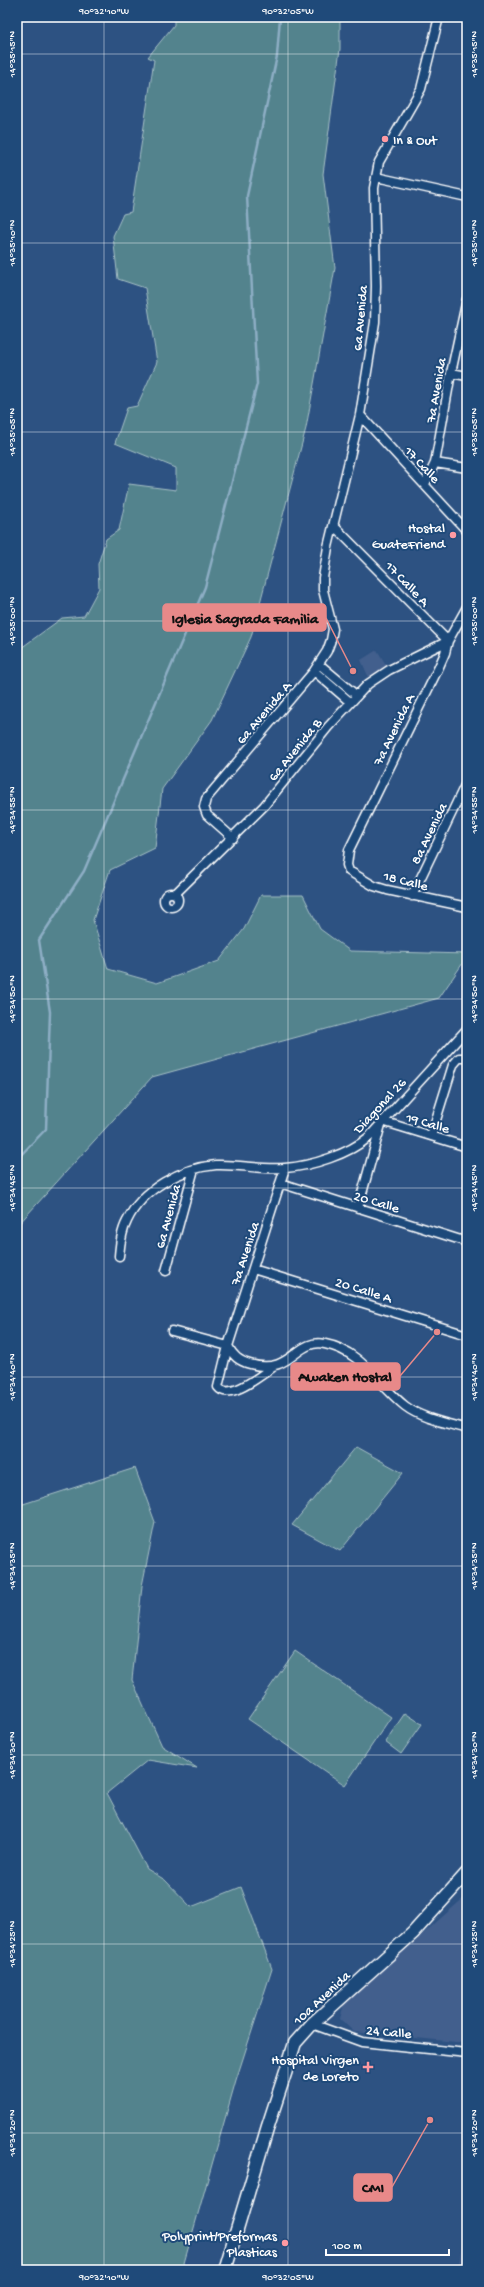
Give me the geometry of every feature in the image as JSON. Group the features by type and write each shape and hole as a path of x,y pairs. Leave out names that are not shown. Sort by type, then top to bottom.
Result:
{"main road":[{"name":"10a Avenida","path":"225,2270 268,2126 295,2043 312,2024 413,1933 467,1873"}],"street":[{"name":"6a Avenida","path":"333,629 323,590 328,547 360,415 375,322 376,286 374,188 379,162 421,90 439,17"},
{"path":"376,177 467,197"},
{"name":"7a Avenida","path":"425,484 435,464 451,373 467,299"},
{"path":"451,373 467,376"},
{"name":"17 Calle","path":"360,415 467,531"},
{"path":"435,464 467,468"},
{"name":"17 Calle A","path":"334,526 448,641"},
{"name":"7a Avenida A","path":"347,865 349,850 438,669 445,653 448,641 467,607"},
{"name":"6a Avenida A","path":"233,838 207,815 204,807 206,799 317,667 327,652 333,629"},
{"name":"6a Avenida B","path":"175,894 264,806 356,695 368,684 389,670 448,641"},
{"path":"317,667 336,684 350,702"},
{"path":"336,684 356,695"},
{"name":"8a Avenida","path":"412,896 467,781"},
{"name":"18 Calle","path":"347,865 349,871 355,876 374,886 412,896 467,907"},
{"name":"Diagonal 26","path":"194,1168 226,1165 285,1168 348,1151 369,1137 467,1029"},
{"path":"431,1136 450,1072 455,1061 463,1058"},
{"path":"358,1208 382,1121"},
{"name":"19 Calle","path":"382,1121 467,1147"},
{"name":"6a Avenida","path":"166,1271 194,1168"},
{"path":"119,1256 127,1221 141,1201 165,1182 194,1168"},
{"name":"7a Avenida","path":"273,1367 236,1390 228,1392 220,1390 218,1387 228,1346 285,1168"},
{"name":"20 Calle","path":"280,1183 467,1242"},
{"name":"20 Calle A","path":"253,1269 467,1334"},
{"path":"172,1331 228,1346 232,1354 239,1360 260,1367 273,1367 284,1363 305,1346 313,1343 333,1346 355,1356 401,1402 414,1411 467,1429"},
{"name":"24 Calle","path":"312,2024 362,2042 467,2053"}],"shaded area":[{"path":"377,650 388,668 369,678 361,660"},
{"path":"467,1895 467,2043 354,2032 340,2019 344,2004"},
{"path":"465,2226 467,2226 467,2270 458,2270"}],"green space":[{"path":"174,17 340,17 340,49 323,174 335,268 306,428 251,637 212,720 162,789 155,848 110,870 93,920 108,969 157,983 219,961 244,929 261,895 303,895 320,929 350,951 467,954 467,957 439,998 152,1077 17,1226 17,651 62,618 84,616 99,588 98,564 106,539 119,530 129,484 176,490 176,468 115,443 127,408 137,406 157,362 145,288 118,279 113,236 123,214 131,212 154,60 148,57 174,25"},
{"path":"356,1447 403,1473 340,1551 292,1525"},
{"path":"135,1468 155,1522 142,1586 132,1680 162,1746 197,1768 148,1760 107,1793 147,1869 165,1880 191,1907 241,1887 272,1969 236,2080 182,2270 17,2270 17,1506"},
{"path":"295,1651 391,1717 345,1785 248,1719"},
{"path":"405,1713 422,1724 401,1754 385,1742"}],"waterway":[{"path":"17,1159 46,1129 50,1012 39,940 84,871 205,587 257,384 247,196 277,56 280,17"}],"place":[{"name":"In & Out","path":"385,139"},
{"name":"Hostal GuateFriend","path":"453,535"},
{"name":"Iglesia Sagrada Familia","path":"353,671"},
{"name":"Awaken Hostal","path":"437,1332"},
{"name":"Hospital Virgen de Loreto","path":"368,2067"},
{"name":"CMI","path":"430,2120"},
{"name":"Polyprint/Preformas Plasticas","path":"285,2243"}]}
